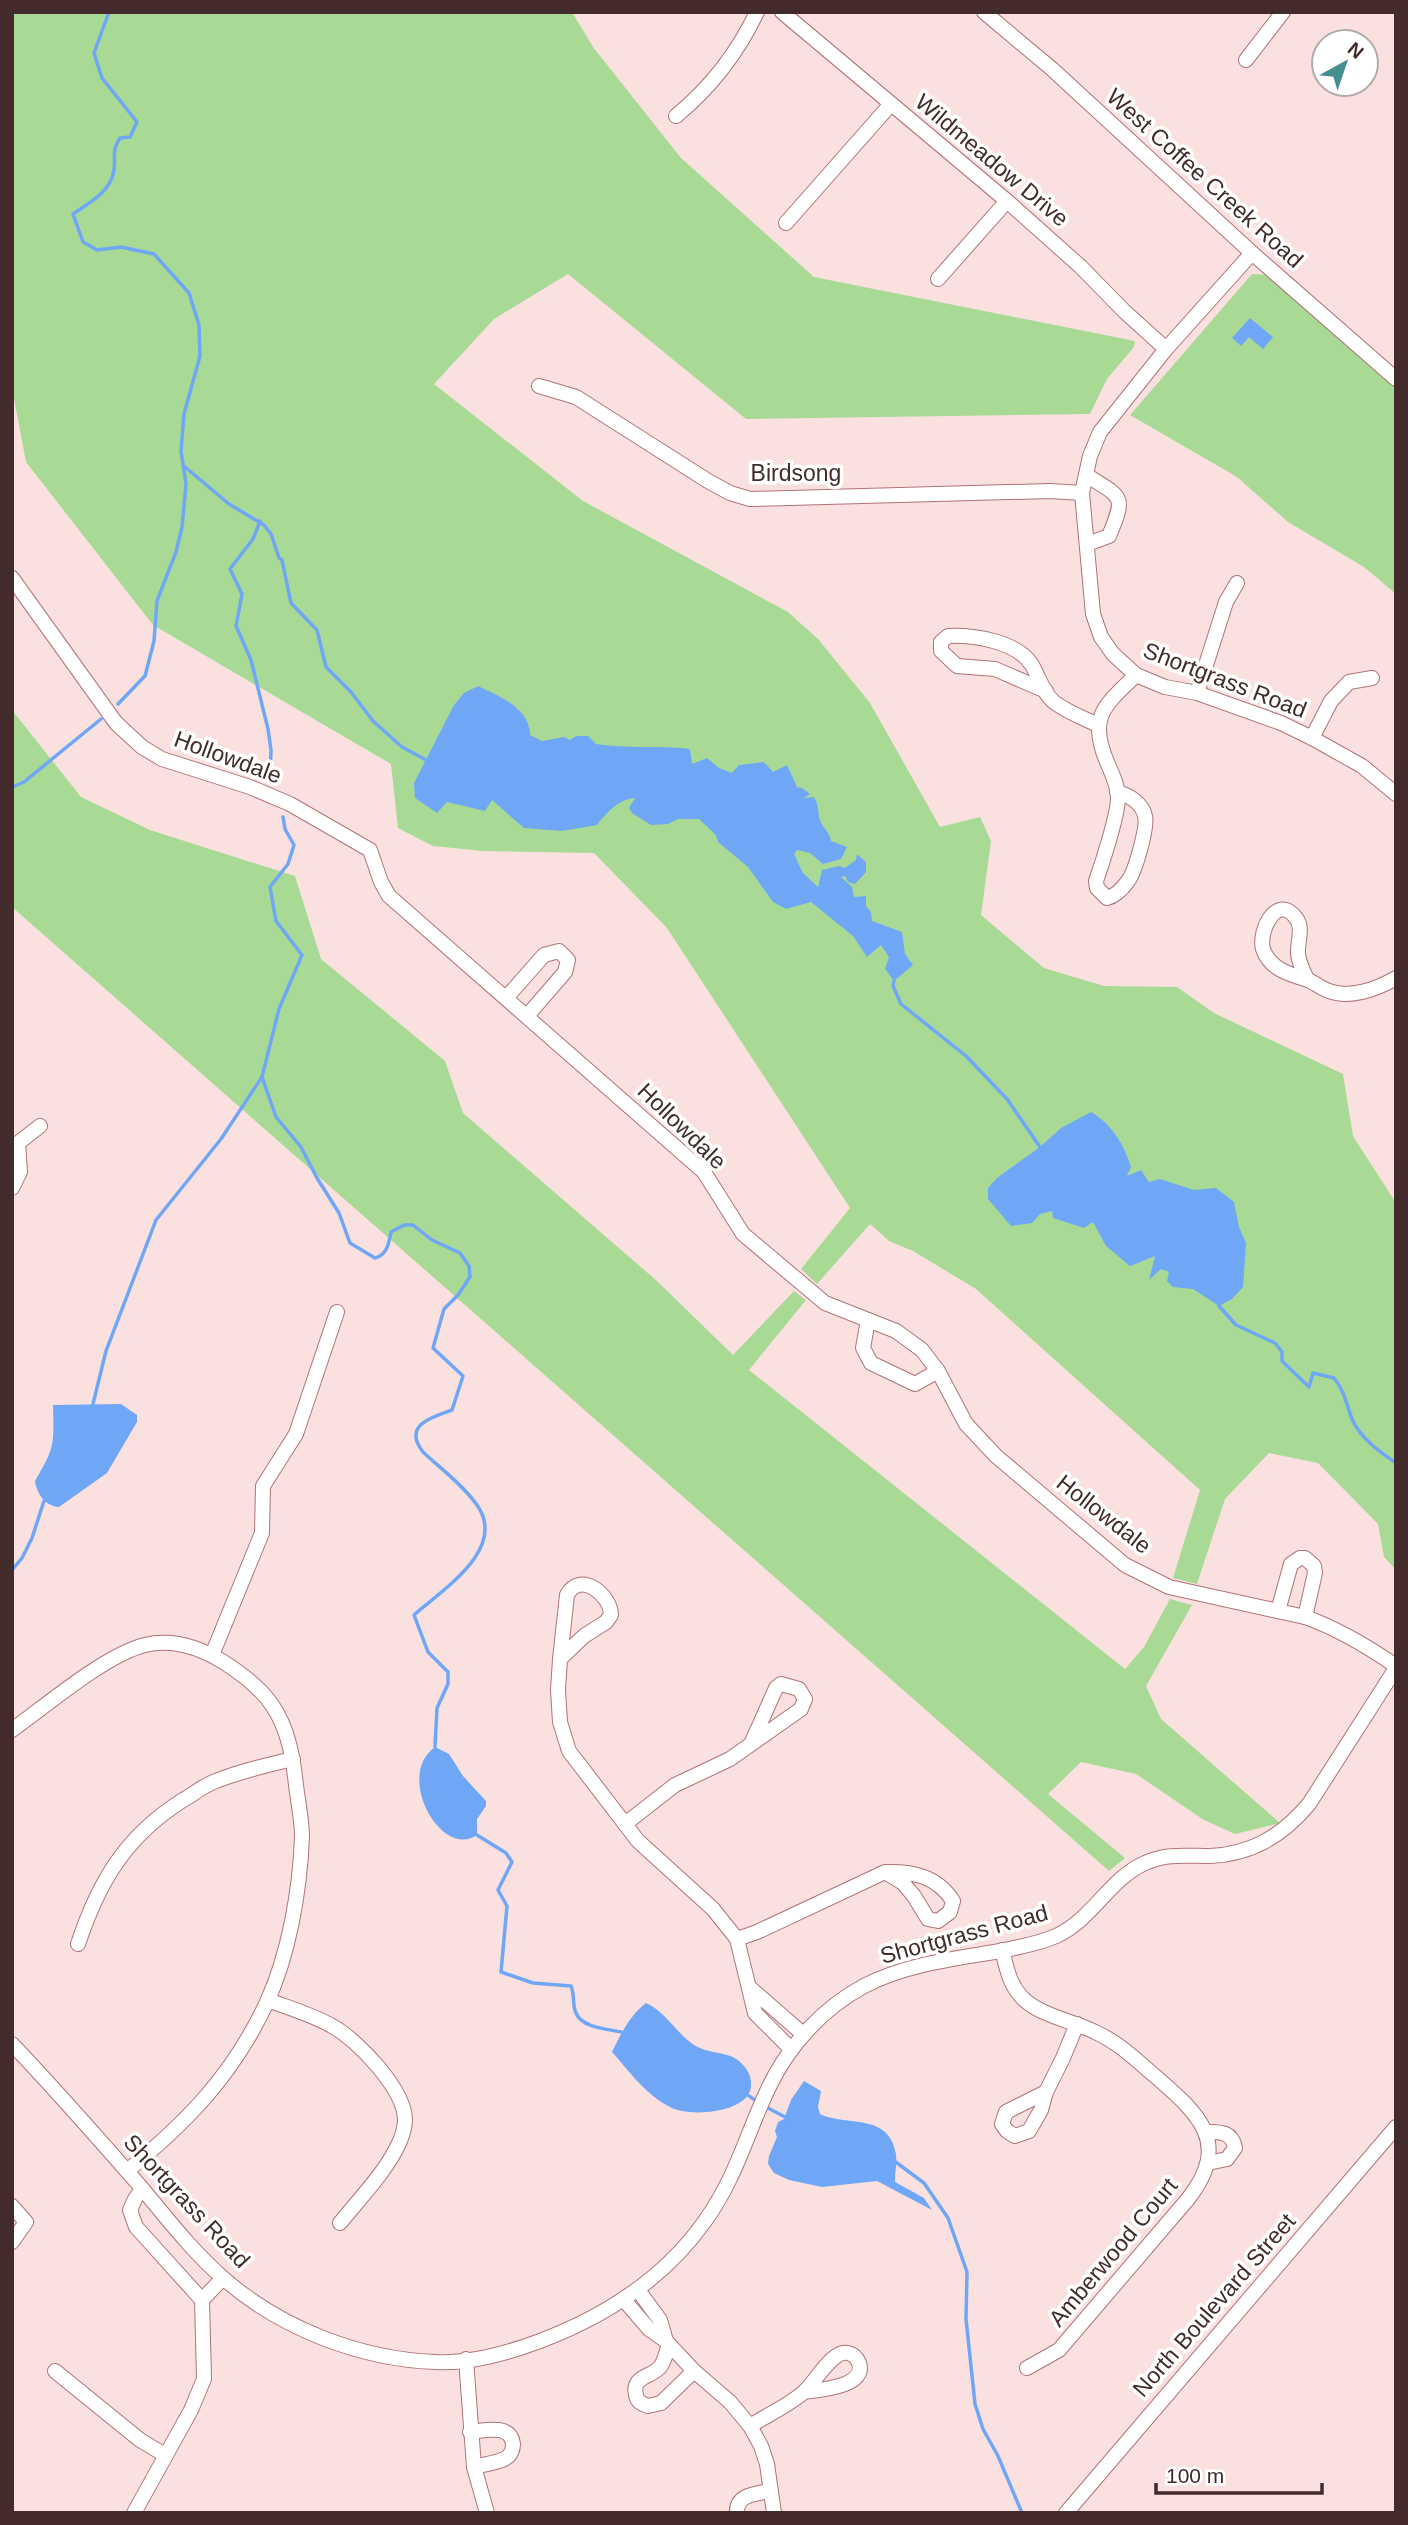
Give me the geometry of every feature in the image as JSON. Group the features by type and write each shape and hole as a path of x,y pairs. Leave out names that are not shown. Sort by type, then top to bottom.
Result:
{"street":[{"path":"676,116 696,99 723,68 757,12"},
{"name":"Wildmeadow Drive","path":"782,12 1007,201 1081,267 1166,349"},
{"name":"West Coffee Creek Road","path":"984,12 1062,78 1252,253 1396,379"},
{"path":"1246,60 1283,12"},
{"path":"786,223 891,104"},
{"path":"938,279 1007,201"},
{"name":"Shortgrass Road","path":"1252,253 1166,349 1101,432 1090,456 1082,493 1093,614 1101,637 1113,654 1136,675 1165,687 1197,693 1280,723 1362,766 1396,794"},
{"name":"Birdsong","path":"539,386 576,397 708,481 730,493 750,499 1050,491 1082,493"},
{"path":"1086,475 1113,492 1121,507 1109,536 1087,544"},
{"name":"Hollowdale","path":"12,578 116,723 142,747 162,759 250,787 290,804 370,850 380,882 389,896 704,1172 743,1234 825,1303 896,1331 922,1350 938,1370 966,1424 996,1456 1125,1565 1169,1587 1306,1617 1342,1631 1396,1667"},
{"path":"1197,693 1226,602 1237,583"},
{"path":"1046,691 995,669 957,666 941,651 941,642 948,636 964,635 988,639 1020,652 1030,662 1053,701 1098,725"},
{"path":"1117,792 1134,799 1145,815 1145,829 1130,879 1118,893 1107,898 1097,888 1096,881 1118,800 1115,782 1100,746 1098,725 1117,694 1136,675"},
{"path":"1312,738 1331,701 1349,682 1372,678"},
{"path":"1307,979 1298,953 1300,923 1294,914 1284,910 1275,912 1264,926 1262,946 1267,958 1290,976 1307,979 1330,992 1354,993 1377,988 1396,978"},
{"path":"506,998 544,955 559,951 568,960 565,972 527,1016"},
{"path":"12,1188 20,1172 15,1142 40,1126"},
{"path":"212,1655 262,1533 263,1486 296,1434 337,1312"},
{"path":"868,1320 863,1349 871,1363 915,1384 938,1370"},
{"path":"1278,1611 1291,1564 1305,1558 1314,1566 1315,1573 1306,1617"},
{"path":"561,1659 611,1615 608,1601 587,1584 578,1583 571,1587 567,1595 558,1690 560,1722 569,1751 653,1857 713,1909 737,1939 755,2013 791,2049"},
{"path":"12,1730 124,1652 146,1644 170,1642 199,1648 254,1684 271,1704 282,1723 293,1759 302,1835 299,1871 293,1922 268,2000 242,2049 191,2116 127,2171"},
{"name":"Shortgrass Road","path":"12,2044 223,2278 260,2305 302,2329 341,2345 390,2356 437,2362 509,2353 575,2328 624,2300 683,2249 721,2197 737,2167 769,2085 791,2049 803,2034 845,1999 864,1986 917,1966 1036,1944 1071,1928 1088,1914 1115,1883 1144,1863 1170,1856 1208,1856 1264,1844 1293,1823 1309,1804 1396,1667"},
{"path":"625,1824 675,1785 730,1759 751,1744"},
{"path":"78,1944 93,1900 107,1875 131,1843 159,1815 213,1782 293,1759"},
{"path":"737,1939 757,1933 885,1872 906,1871 929,1879 946,1891 953,1901 950,1912 938,1921 928,1919 903,1883 885,1872"},
{"name":"Amberwood Court","path":"1002,1950 1009,1978 1019,1994 1036,2008 1109,2039 1128,2053 1185,2102 1197,2116 1209,2147 1208,2163 1198,2186 1188,2199 1059,2350 1027,2368"},
{"path":"749,1987 803,2034"},
{"path":"268,2000 332,2025 383,2071 396,2091 405,2120 400,2141 388,2161 340,2223"},
{"path":"1046,2092 1077,2024"},
{"name":"North Boulevard Street","path":"1066,2513 1396,2127"},
{"path":"1205,2132 1224,2132 1234,2140 1235,2148 1227,2159 1208,2163"},
{"path":"142,2189 130,2210 136,2227 202,2300"},
{"path":"12,2206 26,2222 12,2242"},
{"path":"134,2513 191,2410 204,2379 206,2366 202,2300 223,2278"},
{"path":"638,2290 660,2319 667,2343 659,2368 640,2379 636,2385 638,2400 648,2406 661,2403 694,2371"},
{"path":"624,2300 649,2329 730,2402 750,2426 767,2464 774,2513"},
{"path":"466,2359 474,2467 487,2513"},
{"path":"55,2371 140,2440 165,2455"},
{"path":"750,2426 804,2392"},
{"path":"470,2432 500,2430 508,2434 513,2444 506,2459 474,2467"},
{"path":"737,2513 736,2506 743,2497 771,2491"}],"green space":[{"path":"12,12 572,12 593,47 681,158 814,277 1135,341 1134,347 1107,379 1090,414 746,419 568,274 494,319 434,384 583,501 788,612 818,639 870,703 940,827 980,817 991,841 981,915 1044,968 1104,986 1177,987 1214,1013 1343,1074 1353,1136 1396,1203 1396,1570 1384,1557 1378,1524 1318,1463 1269,1453 1225,1499 1197,1584 1173,1578 1200,1490 976,1289 913,1251 889,1241 870,1224 817,1284 801,1269 850,1208 667,928 594,853 483,851 433,846 398,828 391,764 153,625 26,462 12,388"},
{"path":"1252,274 1270,275 1396,386 1396,594 1364,567 1288,522 1237,477 1130,415"},
{"path":"12,710 81,797 150,830 295,876 321,959 445,1061 463,1113 657,1281 733,1355 794,1291 806,1300 749,1370 1125,1669 1144,1647 1170,1599 1192,1605 1146,1686 1161,1719 1280,1823 1235,1834 1204,1820 1136,1774 1081,1762 1048,1794 1125,1858 1109,1871 12,907"}],"water":[{"path":"1250,318 1273,337 1263,349 1249,337 1241,346 1232,338"},
{"path":"478,686 519,710 529,726 530,735 542,741 588,736 596,744 690,749 692,764 707,758 719,768 732,773 739,765 764,762 773,772 787,765 797,787 810,794 804,798 814,797 820,820 831,841 847,847 841,859 823,864 810,853 797,850 794,854 803,873 818,887 822,870 839,866 845,868 856,860 857,854 866,862 866,872 855,884 848,882 845,876 841,877 852,887 854,897 866,896 866,906 871,912 872,921 902,932 905,954 913,965 894,981 885,969 889,957 881,945 867,957 853,936 811,902 786,909 773,902 748,867 718,842 716,835 699,819 678,819 668,824 651,825 632,813 629,808 635,798 609,811 597,825 562,831 524,828 492,800 485,811 447,802 437,813 415,798 414,783 454,705 464,693"},
{"path":"1091,1112 1111,1129 1121,1143 1131,1167 1127,1176 1141,1170 1149,1182 1160,1179 1194,1190 1216,1188 1234,1202 1239,1227 1246,1243 1243,1287 1232,1299 1219,1306 1193,1289 1173,1287 1167,1281 1169,1272 1161,1269 1149,1280 1155,1256 1130,1266 1106,1246 1093,1222 1084,1228 1053,1218 1052,1211 1040,1214 1032,1223 1011,1226 988,1199 988,1188 997,1178 1061,1128"},
{"path":"121,1404 137,1415 137,1422 107,1473 59,1507 46,1502 35,1481 52,1445 53,1405"},
{"path":"435,1747 449,1754 463,1776 486,1801 486,1806 477,1819 477,1835 463,1840 450,1836 438,1826 428,1811 421,1794 419,1776 424,1760"},
{"path":"646,2003 694,2045 729,2056 742,2064 749,2075 749,2094 731,2107 705,2112 679,2110 653,2096 612,2052 631,2019"},
{"path":"804,2081 821,2091 818,2107 820,2114 866,2123 885,2132 892,2141 896,2154 895,2182 924,2198 932,2210 877,2181 822,2187 789,2180 774,2173 768,2164 777,2137 775,2131"}],"waterway":[{"path":"109,12 94,53 102,78 137,122 130,137 120,138 117,143 114,170 109,185 73,214 83,242 97,250 121,247 154,254 189,293 199,325 200,356 184,414 181,451 186,484 182,527 176,552 157,601 154,641 145,676 118,704"},
{"path":"185,467 229,504 264,525 271,534 282,560 291,603 317,630 326,667 351,692 373,721 402,747 426,760"},
{"path":"260,521 253,539 230,569 242,594 236,626 251,660 268,729 271,750 270,778"},
{"path":"12,787 24,782 101,719"},
{"path":"93,1404 106,1351 156,1220 221,1139 262,1077 279,1009 302,955 276,921 270,887 288,864 294,845 285,829 283,817"},
{"path":"894,981 893,986 901,1004 966,1056 1007,1099 1040,1147"},
{"path":"262,1077 276,1117 301,1147 339,1213 350,1243 375,1258 385,1251 391,1232 404,1225 413,1225 432,1240 460,1253 469,1266 470,1277 444,1309 433,1348 463,1376 452,1410 428,1419 416,1435 417,1443 423,1452 459,1484 477,1505 484,1521 484,1537 478,1553 468,1567 414,1615 428,1652 448,1672 448,1684 437,1708 435,1747"},
{"path":"1219,1306 1236,1325 1275,1343 1282,1352 1282,1361 1309,1387 1313,1373 1334,1378 1360,1432 1396,1463"},
{"path":"12,1570 22,1558 32,1538 44,1501"},
{"path":"477,1835 506,1853 512,1862 498,1890 507,1906 501,1972 533,1983 571,1986 579,2018 596,2027 621,2032"},
{"path":"749,2096 758,2102"},
{"path":"764,2106 789,2119"},
{"path":"893,2160 924,2183 948,2218 967,2272 966,2319 975,2404 983,2429 998,2456 1022,2513"}]}
